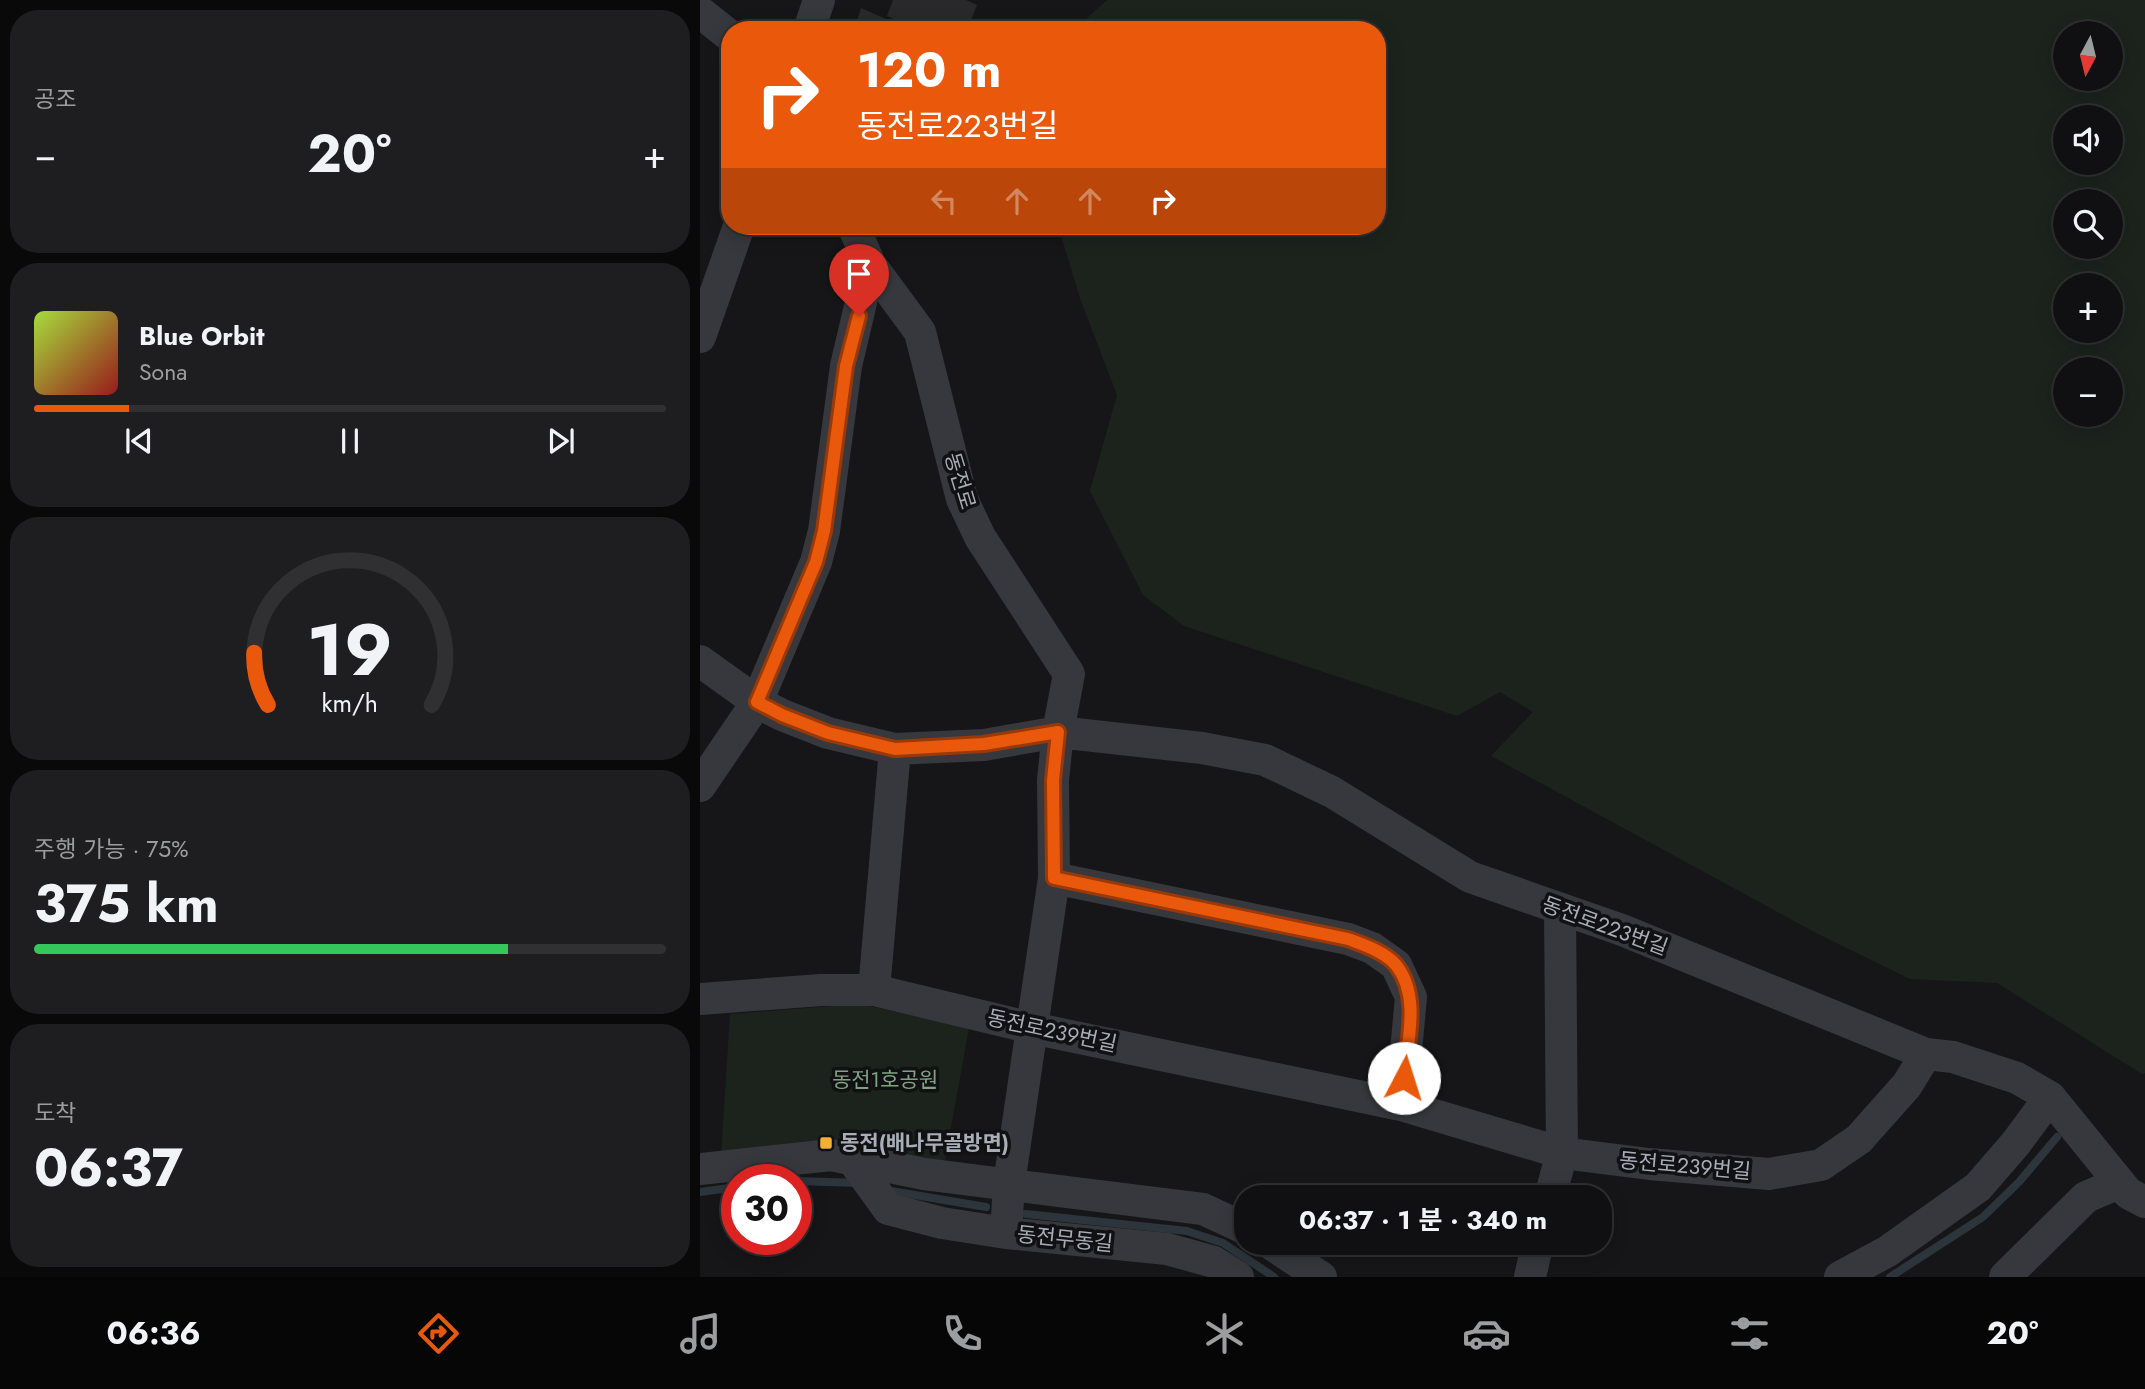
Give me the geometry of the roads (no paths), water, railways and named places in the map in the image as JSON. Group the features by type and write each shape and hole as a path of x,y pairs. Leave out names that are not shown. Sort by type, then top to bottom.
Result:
{"street":[{"path":"812,21 819,0"},
{"path":"700,12 721,29"},
{"path":"700,337 736,235"},
{"name":"동전로","path":"857,235 870,264 920,332 962,499 968,512 981,537 1069,674 1058,732"},
{"path":"700,786 757,702 816,562 824,531 846,366 870,264"},
{"name":"동전로223번길","path":"700,661 757,702 782,715 828,733 895,749 984,744 1058,732 1202,748 1265,760 1332,792 1470,877 1622,930 1926,1054 1953,1057 2017,1078 2050,1097 2119,1183"},
{"path":"1006,1233 1009,1184 1054,878 1053,780 1058,732"},
{"path":"874,990 895,749"},
{"path":"1054,878 1348,939 1372,948 1396,965 1411,997 1401,1105"},
{"path":"1553,1185 1562,1153 1560,909"},
{"name":"동전로239번길","path":"700,999 821,990 874,990 1032,1028 1401,1105 1562,1153 1649,1164 1769,1174 1821,1165 1859,1139 1899,1095 1926,1054"},
{"path":"1840,1277 1888,1251 1978,1187 2017,1143 2050,1097"},
{"path":"700,1169 842,1157 924,1174 1203,1209 1234,1223"},
{"name":"동전무동길","path":"842,1157 888,1209 942,1223 1006,1233 1167,1249 1214,1262 1238,1277"},
{"path":"2005,1277 2087,1197 2119,1183 2128,1193 2145,1202"},
{"path":"1288,1255 1321,1277"},
{"path":"1530,1277 1535,1255"}],"waterway":[{"path":"1890,1277 1983,1217 2019,1182 2057,1137"},
{"path":"812,1182 859,1183"},
{"path":"700,1192 721,1189"},
{"path":"885,1190 986,1207"},
{"path":"1026,1214 1187,1231 1223,1243 1274,1277"}],"place":[{"name":"동전(배나무골방면)","path":"826,1143"}],"park label":[{"name":"동전1호공원","path":"885,1080"}]}
